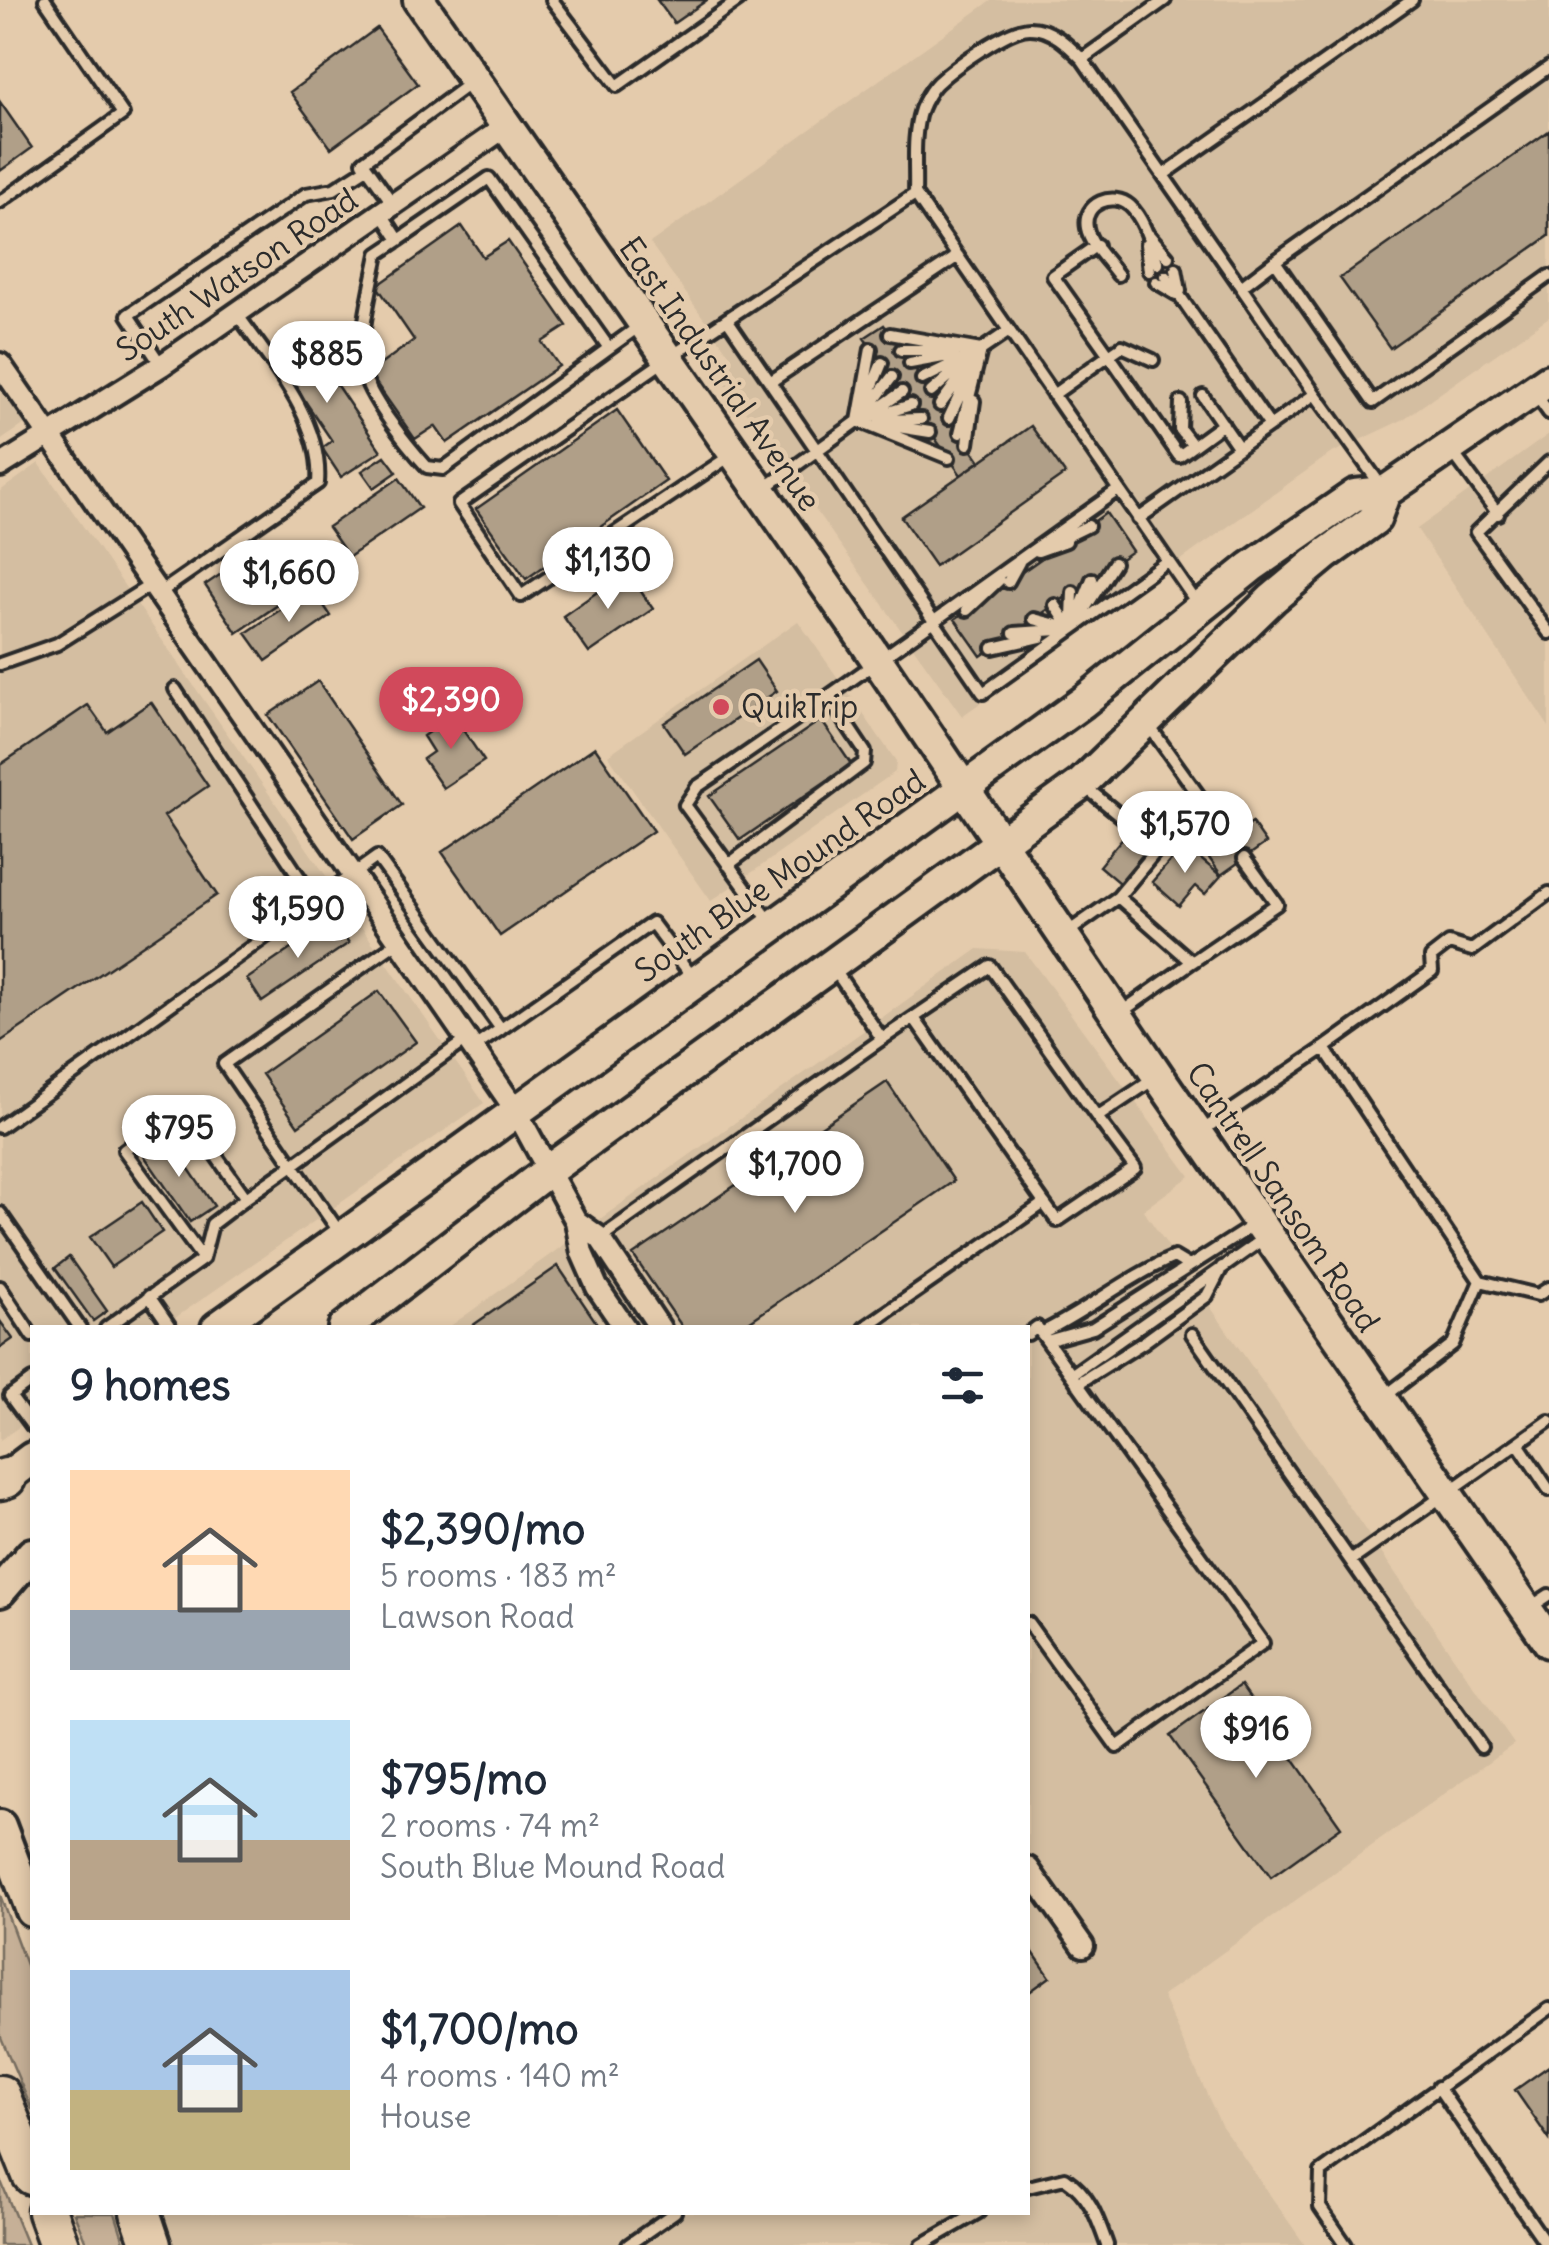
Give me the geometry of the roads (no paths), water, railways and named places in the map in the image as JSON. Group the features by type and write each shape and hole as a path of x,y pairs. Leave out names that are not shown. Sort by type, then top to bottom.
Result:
{"highway":[{"path":"0,2095 30,2169"},
{"path":"48,2215 59,2245"},
{"path":"143,2215 154,2245"}],"main road":[{"name":"East Industrial Avenue","path":"419,0 963,789"},
{"name":"South Blue Mound Road","path":"220,1325 514,1109 1083,702 1200,606 1355,495 1386,492 1450,448 1544,395"},
{"name":"South Blue Mound Road","path":"358,1324 549,1170 1082,784 1290,583 1375,520 1386,492"},
{"name":"Cantrell Sansom Road","path":"963,789 1446,1495 1537,1602 1549,1642"},
{"path":"0,1569 30,1547"},
{"path":"0,1591 30,1556"},
{"path":"0,1826 30,1906"}],"street":[{"name":"South Watson Road","path":"0,466 162,365 504,127"},
{"path":"0,364 514,1109 576,1222 582,1252 597,1287 623,1325"},
{"path":"576,1222 600,1238 658,1325"},
{"path":"1030,1871 1083,1946"}],"lane":[{"path":"0,202 123,114 45,0"},
{"path":"552,0 616,86 739,0"},
{"path":"1082,59 1164,0"},
{"path":"1163,175 1412,0"},
{"path":"1200,606 916,194 916,136 922,108 935,84 1010,32 1030,28 1049,33 1082,59 1386,492"},
{"path":"1241,287 1549,67"},
{"path":"399,240 363,162 474,81"},
{"path":"162,365 128,316 306,194 334,189 367,168"},
{"path":"609,348 488,178 378,254 368,306 363,373 380,404 427,467 443,468 609,348 642,324"},
{"path":"734,454 521,596 459,504 916,194"},
{"path":"1118,274 1088,234 1086,221 1090,210 1102,200 1116,198 1128,204 1144,228 1158,264"},
{"path":"1097,245 1053,276 1179,456 1222,424"},
{"path":"770,382 958,256"},
{"path":"1275,262 1372,402 1549,276"},
{"path":"1166,276 1270,426"},
{"path":"0,664 57,644 155,589 318,483 319,468 298,400 236,314"},
{"path":"727,319 984,693 1167,561"},
{"path":"931,392 1009,331"},
{"path":"890,334 981,350"},
{"path":"1053,395 1122,346 1148,363"},
{"path":"858,421 871,348"},
{"path":"901,350 981,350"},
{"path":"910,363 981,350"},
{"path":"922,379 981,350"},
{"path":"940,405 981,350"},
{"path":"950,418 981,350"},
{"path":"960,432 981,350"},
{"path":"968,444 981,350"},
{"path":"858,421 882,363"},
{"path":"858,421 892,377"},
{"path":"760,491 902,392"},
{"path":"1138,519 1315,394"},
{"path":"1203,396 1239,448"},
{"path":"858,421 911,405"},
{"path":"1176,405 1180,429 1192,446"},
{"path":"858,421 921,419"},
{"path":"858,421 930,432"},
{"path":"858,421 940,446"},
{"path":"858,421 948,458"},
{"path":"1450,448 1498,514"},
{"path":"1549,462 1476,532 1549,633"},
{"path":"967,610 1118,490"},
{"path":"772,924 685,806 697,787 829,698 932,620 1088,526"},
{"path":"988,596 1026,562 1066,541"},
{"path":"1008,582 1026,562 1046,555"},
{"path":"993,648 1072,630 1114,564"},
{"path":"1072,630 1092,578"},
{"path":"1072,630 1073,592"},
{"path":"1055,605 1072,630"},
{"path":"1034,620 1072,630"},
{"path":"1014,634 1072,630"},
{"path":"176,689 316,902"},
{"path":"728,865 864,764 865,752 829,698"},
{"path":"1146,723 1230,839"},
{"path":"1082,784 1133,826"},
{"path":"1063,935 1118,897 1156,845 1200,798"},
{"path":"0,1127 377,856 501,1028"},
{"path":"1117,1015 1277,904 1244,858"},
{"path":"1199,1133 1432,971 1431,956 1449,943 1472,950 1549,893"},
{"path":"1118,897 1192,962"},
{"path":"110,1325 203,1258 212,1224 246,1198 652,923 694,980"},
{"path":"343,1238 224,1064 399,942"},
{"path":"831,964 882,1039"},
{"path":"600,1238 882,1039 990,966 1135,1168 1057,1221 914,1018"},
{"path":"1324,1048 1480,1281 1538,1295 1549,1288"},
{"path":"1097,1117 1158,1076"},
{"path":"203,1258 124,1150 182,1108 246,1198"},
{"path":"868,1325 1044,1203"},
{"path":"0,1213 78,1325"},
{"path":"1044,1337 1092,1328 1189,1266 1264,1228"},
{"path":"1074,1379 1223,1266 1264,1228"},
{"path":"1044,1337 1151,1267 1174,1258 1189,1266"},
{"path":"1380,1400 1453,1344 1480,1281"},
{"path":"0,1287 30,1333"},
{"path":"150,1296 170,1325"},
{"path":"1030,1332 1037,1327 1263,1643 1117,1747 1030,1625"},
{"path":"1192,1334 1481,1748"},
{"path":"30,1381 5,1395 30,1424"},
{"path":"1352,1560 1549,1422"},
{"path":"1518,1445 1549,1490"},
{"path":"1346,2245 1320,2207 1321,2172 1549,2008"},
{"path":"1438,2087 1547,2245"},
{"path":"1030,2187 1065,2178 1083,2190 1108,2245"},
{"path":"628,2245 672,2215"},
{"path":"922,2245 974,2215"}],"place":[{"name":"QuikTrip","path":"721,707"}]}
